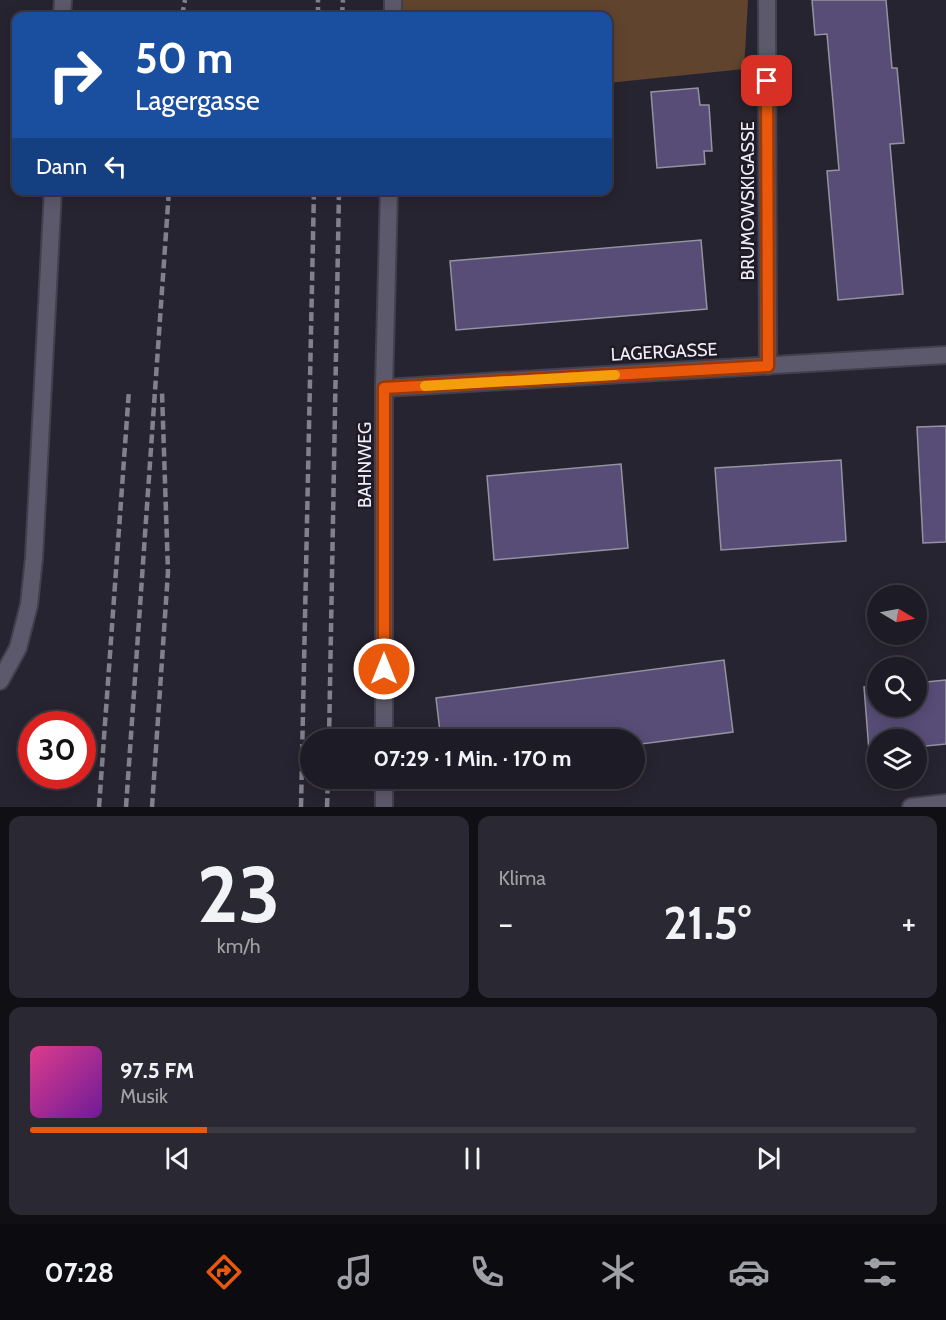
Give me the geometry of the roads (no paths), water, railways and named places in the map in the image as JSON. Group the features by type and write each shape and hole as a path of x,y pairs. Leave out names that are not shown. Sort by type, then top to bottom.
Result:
{"street":[{"name":"BRUMOWSKIGASSE","path":"767,0 768,366"},
{"path":"0,681 18,648 29,604 34,558 53,195"},
{"name":"BAHNWEG","path":"384,729 384,388 389,195"},
{"name":"LAGERGASSE","path":"384,388 946,356"},
{"path":"384,789 384,807"},
{"path":"911,807 946,803"}],"railway":[{"path":"183,12 185,0"},
{"path":"318,0 318,12"},
{"path":"342,12 343,0"},
{"path":"126,807 169,195"},
{"path":"301,807 314,195"},
{"path":"329,729 339,195"},
{"path":"99,807 129,390"},
{"path":"152,807 168,572 162,392"},
{"path":"327,807 328,789"}]}
